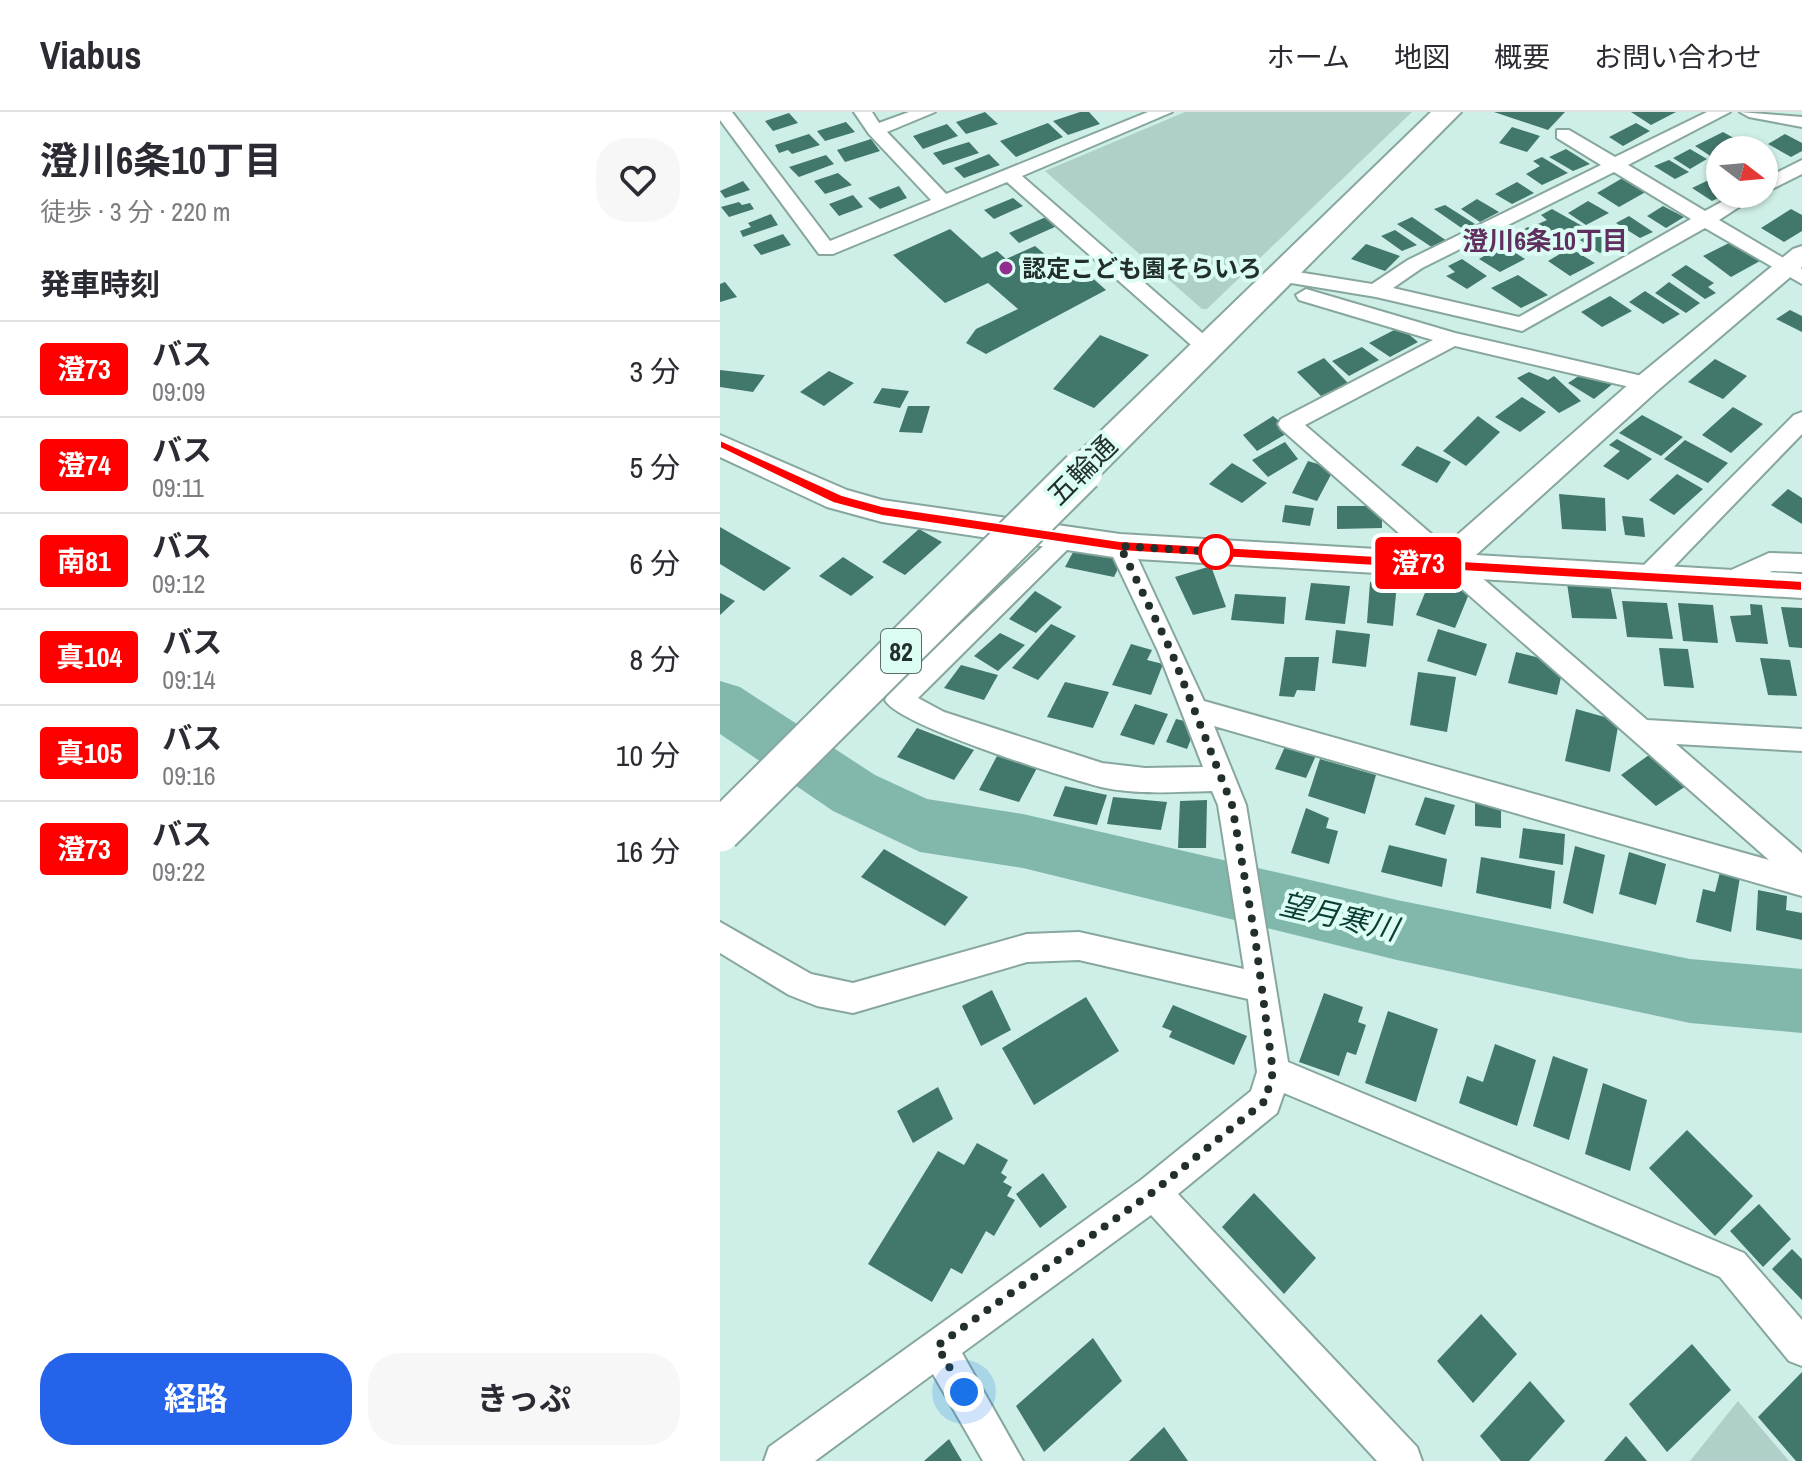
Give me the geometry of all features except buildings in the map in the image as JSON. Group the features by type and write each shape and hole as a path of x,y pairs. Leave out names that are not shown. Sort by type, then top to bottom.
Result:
{"main road":[{"name":"五輪通","path":"720,831 1206,346 1447,112"}],"street":[{"path":"723,112 826,250 1163,112"},
{"path":"863,112 875,130 944,203"},
{"path":"875,130 926,112"},
{"path":"1376,291 1415,264 1618,166 1721,112"},
{"path":"1749,112 1802,122"},
{"path":"1453,565 1466,545 1647,384 1795,266 1703,220 1563,134"},
{"path":"1778,179 1802,166"},
{"path":"1011,176 1206,346"},
{"path":"1275,280 1376,291 1522,324 1725,208"},
{"path":"1275,280 1452,339 1647,384"},
{"path":"1452,339 1289,424 1802,871"},
{"path":"1648,577 1802,420"},
{"path":"720,445 853,503 882,511 1120,546 1802,586"},
{"path":"1068,537 898,700 935,720 1102,775 1145,780 1222,779"},
{"path":"783,1461 937,1346 1153,1192 1265,1101 1273,1072 1263,988 1232,805 1171,651 1120,546"},
{"path":"1729,582 1769,562 1802,563"},
{"path":"1194,709 1802,883"},
{"path":"1644,731 1802,740"},
{"path":"720,936 808,989 831,998 853,998 1027,948 1051,944 1079,946 1263,988"},
{"path":"1273,1072 1732,1265 1802,1348"},
{"path":"1153,1192 1403,1461"},
{"path":"937,1346 1004,1461"}],"green space":[{"path":"1185,112 1412,112 1207,309 1202,309 1045,171"},
{"path":"1738,1401 1789,1461 1690,1461"}],"waterway":[{"name":"望月寒川","path":"720,704 854,793 920,825 1023,841 1397,930 1690,991 1802,1001"}],"bus line":[{"name":"澄73","path":"720,445 838,499 882,511 1120,546 1802,586"}],"place":[{"name":"認定こども園そらいろ","path":"1006,268"}],"district":[{"name":"澄川6条10丁目","path":"1545,240"}],"route":[{"path":"964,1392 937,1346 1153,1192 1265,1101 1273,1072 1255,937 1232,805 1171,651 1120,546 1216,552"}]}
